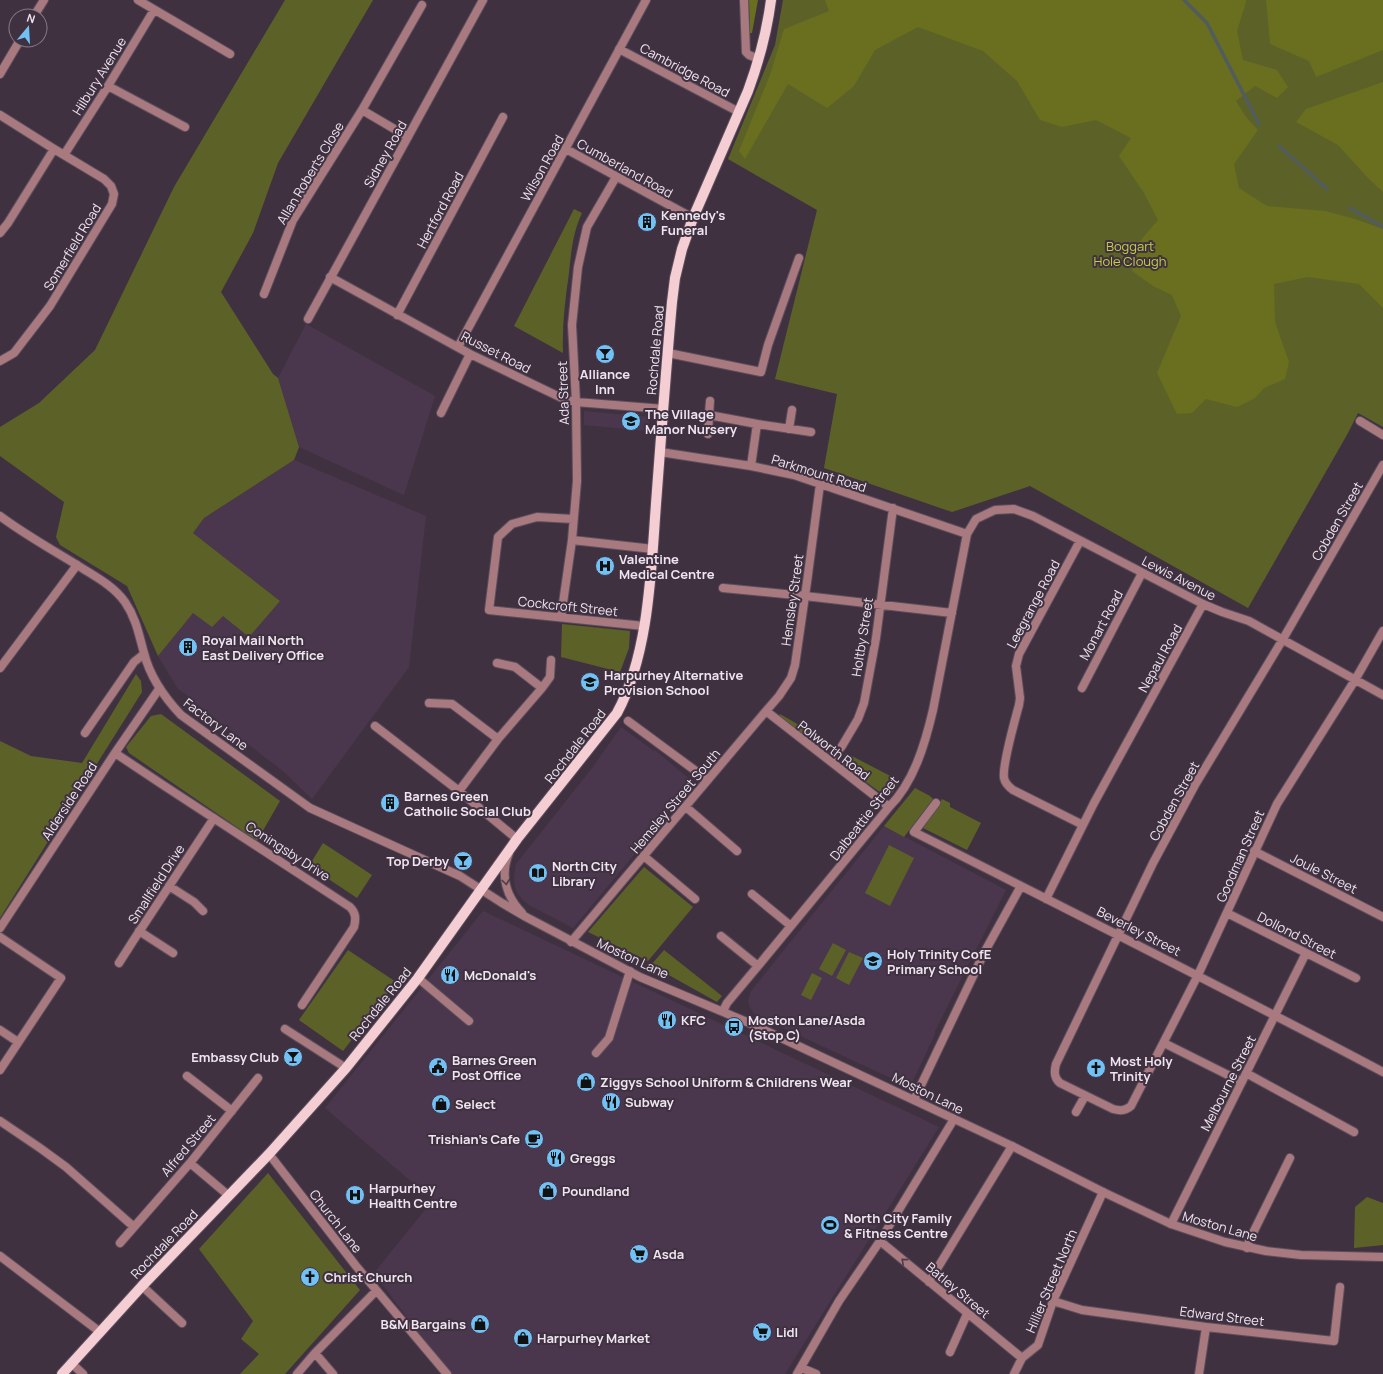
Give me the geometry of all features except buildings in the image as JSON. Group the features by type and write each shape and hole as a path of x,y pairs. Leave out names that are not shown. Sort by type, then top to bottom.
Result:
{"main road":[{"name":"Rochdale Road","path":"62,1374 142,1286 269,1154 346,1068 418,978 480,889 515,842 617,713 626,698 640,652 653,549 675,278 682,249 693,218 748,91 759,59 767,28 771,0"}],"street":[{"path":"138,0 230,54"},
{"name":"Sidney Road","path":"308,319 483,0"},
{"name":"Wilson Road","path":"458,347 646,0"},
{"path":"744,0 746,52 749,55 759,59"},
{"name":"Allan Roberts Close","path":"264,294 293,220 362,110 422,5"},
{"name":"Hilbury Avenue","path":"64,155 154,10"},
{"path":"0,74 2,64 14,48"},
{"name":"Cambridge Road","path":"620,49 739,112"},
{"path":"108,86 185,127"},
{"path":"362,110 408,137"},
{"name":"Somerfield Road","path":"0,115 104,179 111,186 114,194 112,204 50,306 14,353 0,361"},
{"name":"Hertford Road","path":"397,315 503,117"},
{"path":"0,232 8,223 54,149"},
{"name":"Cumberland Road","path":"566,149 693,218"},
{"name":"Ada Street","path":"561,617 572,540 577,481 576,402 572,325 578,266 587,227 616,177"},
{"path":"668,353 761,372 768,345 799,258"},
{"name":"Russet Road","path":"330,277 470,354 566,400 664,409"},
{"path":"441,413 470,354"},
{"path":"708,434 710,401"},
{"path":"789,428 792,410"},
{"path":"709,415 811,432"},
{"path":"1360,421 1383,436"},
{"path":"751,466 756,424"},
{"name":"Parkmount Road","path":"660,452 751,466 794,475 967,534"},
{"name":"Cobden Street","path":"1134,1099 1131,1106 1126,1110 1120,1111 1085,1096 1060,1083 1056,1080 1054,1071 1062,1050 1153,863 1195,785 1283,639 1383,465"},
{"name":"Hemsley Street","path":"766,712 791,678 798,648 820,484"},
{"name":"Holtby Street","path":"830,761 842,746 855,724 864,703 876,638 893,508"},
{"name":"Lewis Avenue","path":"967,534 976,519 995,510 1014,509 1033,516 1203,604 1249,621 1383,695"},
{"name":"Cockcroft Street","path":"573,519 537,516 512,524 498,537 489,610 644,626"},
{"name":"Factory Lane","path":"1,517 106,583 124,601 132,614 151,673 159,689 181,715 310,808 454,874 480,889"},
{"name":"Dalbeattie Street","path":"723,1011 727,1003 888,807 897,799 908,782 927,736 967,534"},
{"path":"572,540 653,549"},
{"name":"Leegrange Road","path":"1080,541 1019,654 1016,666 1020,698 1004,778 1007,785 1013,790 1083,825"},
{"path":"0,668 77,565"},
{"name":"Monart Road","path":"1082,688 1142,573"},
{"path":"723,588 952,613"},
{"name":"Nepaul Road","path":"1046,899 1094,803 1203,604"},
{"name":"Goodman Street","path":"1134,1099 1198,975 1228,913 1254,851 1277,804 1355,680 1383,631"},
{"path":"85,733 134,662 144,654"},
{"path":"459,791 498,739 550,677 551,660"},
{"path":"497,663 515,667 542,688"},
{"name":"Alderside Road","path":"0,928 159,689"},
{"path":"429,703 452,704 498,739"},
{"name":"Polworth Road","path":"766,712 888,807"},
{"name":"Hemsley Street South","path":"571,942 645,857 766,712"},
{"path":"628,721 708,780"},
{"path":"375,726 459,791 515,842 508,855 505,885 511,898 526,917"},
{"name":"Coningsby Drive","path":"115,753 354,911 354,927 302,1005"},
{"name":"Beverley Street","path":"936,803 914,832 1198,975 1383,1072"},
{"path":"686,807 737,851"},
{"name":"Smallfield Drive","path":"120,964 139,931 214,818"},
{"name":"Joule Street","path":"1254,851 1383,917"},
{"path":"645,857 695,899"},
{"path":"168,886 194,902 203,911"},
{"path":"914,1100 984,953 1020,886"},
{"name":"Moston Lane","path":"480,889 571,942 640,977 723,1011 1012,1146 1103,1192 1171,1224 1203,1236 1247,1248 1302,1255 1383,1257"},
{"path":"752,894 791,926"},
{"name":"Dollond Street","path":"1228,913 1356,978"},
{"path":"139,931 173,953"},
{"path":"721,936 758,966"},
{"path":"0,937 61,978 0,1070"},
{"name":"Melbourne Street","path":"1171,1224 1306,953"},
{"path":"596,1053 609,1038 630,971"},
{"path":"418,978 469,1021"},
{"path":"285,1029 346,1068"},
{"path":"0,1030 18,1042"},
{"path":"1164,1043 1242,1082"},
{"path":"1246,1073 1354,1132"},
{"path":"187,1076 232,1111"},
{"name":"Alfred Street","path":"120,1243 190,1163 258,1078"},
{"path":"1076,1112 1085,1096"},
{"path":"816,1374 800,1371 839,1301 880,1241 954,1119"},
{"path":"0,1121 66,1167 134,1227"},
{"path":"929,1282 1012,1146"},
{"name":"Church Lane","path":"269,1154 376,1291 447,1374"},
{"path":"1247,1248 1248,1241 1290,1158"},
{"path":"190,1163 228,1195"},
{"name":"Hillier Street North","path":"1014,1374 1022,1358 1038,1345 1053,1301 1103,1192"},
{"name":"Batley Street","path":"880,1241 1022,1358"},
{"path":"0,1256 100,1332"},
{"path":"142,1286 182,1323"},
{"name":"Edward Street","path":"1053,1301 1082,1310 1206,1327 1334,1341 1340,1286"},
{"path":"296,1374 376,1291"},
{"path":"950,1352 967,1314"},
{"path":"1200,1374 1206,1327"},
{"path":"315,1353 333,1374"},
{"path":"71,1363 83,1374"}],"shaded area":[{"path":"306,324 435,396 404,495 299,447 278,378"},
{"path":"584,411 650,417 648,431 584,425"},
{"path":"294,460 426,516 409,667 312,799 284,772 178,689 158,656 193,612 223,616 280,601 193,533 204,518"},
{"path":"621,727 654,751 655,750 694,783 573,928 529,905 522,899 517,893 515,887 514,877 516,864 592,768"},
{"name":"Holy Trinity CofE Primary School","path":"884,826 1006,890 935,1031 935,1034 910,1087 760,1017 753,1013 748,1001 751,991"},
{"path":"483,911 939,1127 785,1374 449,1374 374,1273 433,1200 325,1108"}],"green space":[{"path":"285,0 373,0 278,163 253,233 221,292 273,374 278,378 299,447 294,460 204,518 193,533 280,601 249,637 223,616 212,627 193,613 158,656 127,586 60,545 56,537 64,502 0,456 0,427 39,403 95,350 174,187"},
{"path":"749,0 758,0 752,33 750,33"},
{"name":"Boggart Hole Clough","path":"783,0 1383,0 1383,427 1358,413 1248,608 1030,486 952,512 824,468 837,394 775,379 817,210 728,159 775,45"},
{"path":"825,0 1246,0 1237,31 1243,60 1277,70 1288,87 1277,98 1255,86 1236,101 1246,117 1258,130 1234,164 1239,188 1267,206 1325,211 1355,219 1383,229 1383,308 1359,284 1308,277 1274,284 1275,322 1289,362 1285,379 1264,388 1255,398 1237,407 1206,399 1192,413 1177,414 1157,373 1181,316 1172,295 1153,286 1132,271 1134,248 1158,220 1144,193 1119,156 1131,138 1096,120 1062,127 1040,120 1017,81 983,51 918,27 875,50 854,86 827,108 788,84 745,159 739,151 770,75 784,29 829,11"},
{"path":"1266,0 1383,0 1383,50 1316,77 1309,61 1270,44"},
{"path":"1383,82 1383,192 1338,145 1296,122 1306,109"},
{"path":"574,209 582,213 574,235 564,313 563,353 514,326"},
{"path":"562,624 630,631 629,648 620,672 561,657"},
{"path":"136,674 141,681 142,692 0,918 0,741 31,756 82,763"},
{"path":"161,714 280,801 257,841 129,753 126,747 151,716"},
{"path":"780,714 830,743 826,747 820,747 779,716"},
{"path":"846,753 900,781 891,795 884,795 844,766 843,759"},
{"path":"915,788 933,799 904,837 884,826"},
{"path":"942,799 950,803 950,807 981,823 967,850 923,828"},
{"path":"323,843 372,875 357,898 309,866"},
{"path":"889,845 914,858 890,906 865,893"},
{"path":"644,867 693,907 648,961 588,932"},
{"path":"833,943 846,950 832,976 819,969"},
{"path":"348,950 396,982 343,1051 299,1020"},
{"path":"664,950 722,996 717,1002 651,965"},
{"path":"849,952 863,958 849,985 836,978"},
{"path":"812,973 822,978 811,1000 801,995"},
{"path":"268,1173 360,1290 285,1374 240,1374 259,1354 241,1339 253,1321 199,1249"},
{"path":"1367,1197 1383,1203 1383,1245 1354,1248 1355,1207"}],"waterway":[{"path":"1184,0 1207,23 1259,124"},
{"path":"1279,146 1327,189"},
{"path":"1350,208 1383,227"}],"place":[{"name":"Kennedy's Funeral","path":"647,222"},
{"name":"Alliance Inn","path":"605,354"},
{"name":"The Village Manor Nursery","path":"631,421"},
{"name":"Valentine Medical Centre","path":"605,566"},
{"name":"Royal Mail North East Delivery Office","path":"188,647"},
{"name":"Harpurhey Alternative Provision School","path":"590,682"},
{"name":"Barnes Green Catholic Social Club","path":"390,803"},
{"name":"Top Derby","path":"463,861"},
{"name":"North City Library","path":"538,873"},
{"name":"Holy Trinity CofE Primary School","path":"873,961"},
{"name":"McDonald's","path":"450,975"},
{"name":"KFC","path":"667,1020"},
{"name":"Moston Lane/Asda (Stop C)","path":"734,1027"},
{"name":"Embassy Club","path":"293,1057"},
{"name":"Barnes Green Post Office","path":"438,1067"},
{"name":"Most Holy Trinity","path":"1096,1068"},
{"name":"Ziggys School Uniform & Childrens Wear","path":"586,1082"},
{"name":"Subway","path":"611,1102"},
{"name":"Select","path":"441,1104"},
{"name":"Trishian's Cafe","path":"534,1139"},
{"name":"Greggs","path":"556,1158"},
{"name":"Poundland","path":"548,1191"},
{"name":"Harpurhey Health Centre","path":"355,1195"},
{"name":"North City Family & Fitness Centre","path":"830,1225"},
{"name":"Asda","path":"639,1254"},
{"name":"Christ Church","path":"310,1277"},
{"name":"B&M Bargains","path":"480,1324"},
{"name":"Lidl","path":"762,1332"},
{"name":"Harpurhey Market","path":"523,1338"}]}
